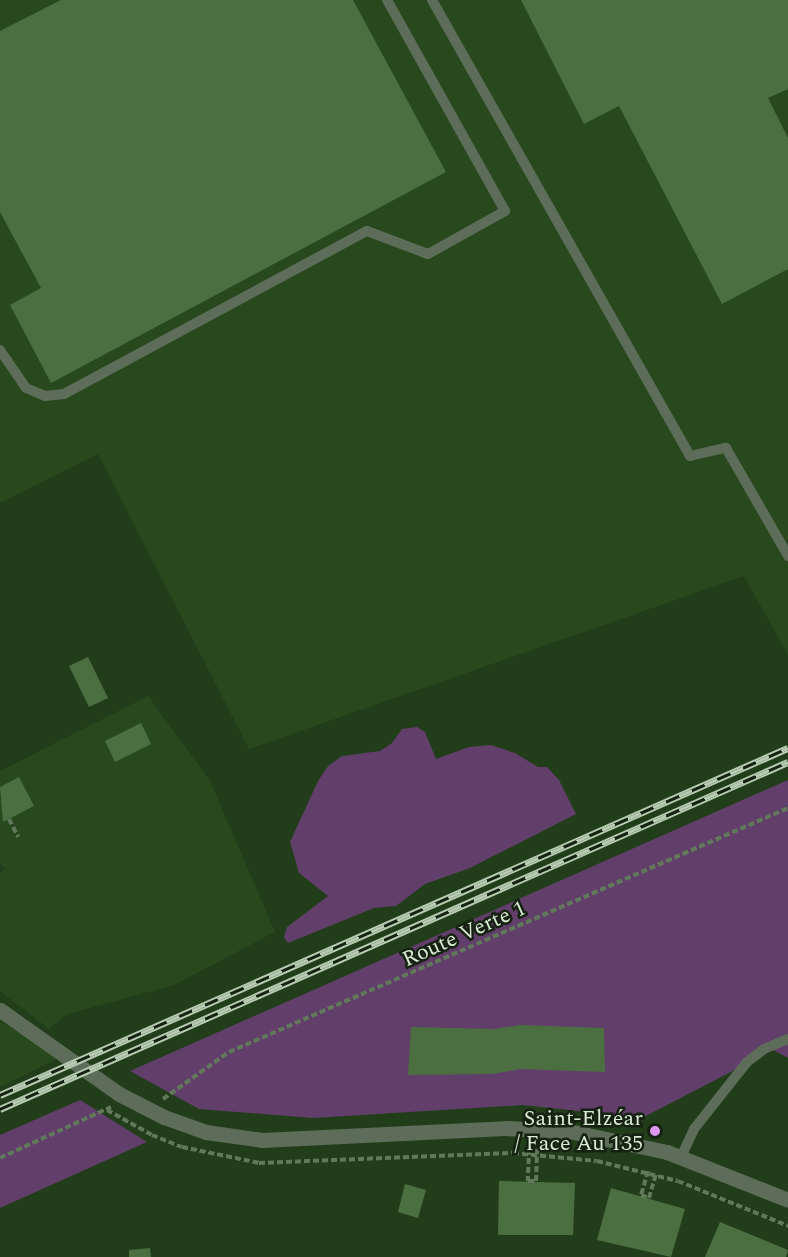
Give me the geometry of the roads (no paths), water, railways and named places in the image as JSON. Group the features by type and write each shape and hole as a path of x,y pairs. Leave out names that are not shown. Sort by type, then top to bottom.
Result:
{"street":[{"path":"0,1010 119,1094 164,1118 206,1132 262,1140 548,1129 611,1137 681,1157 788,1200"}],"lane":[{"path":"0,350 26,388 45,396 64,394 367,231 428,254 505,211 387,0"},
{"path":"432,0 690,456 726,448 788,556"},
{"path":"681,1157 694,1129 747,1062 764,1049 788,1039"}],"railway":[{"path":"0,1095 788,748"},
{"path":"0,1109 788,762"}],"place":[{"name":"Saint-Elzéar / Face Au 135","path":"655,1131"}]}
